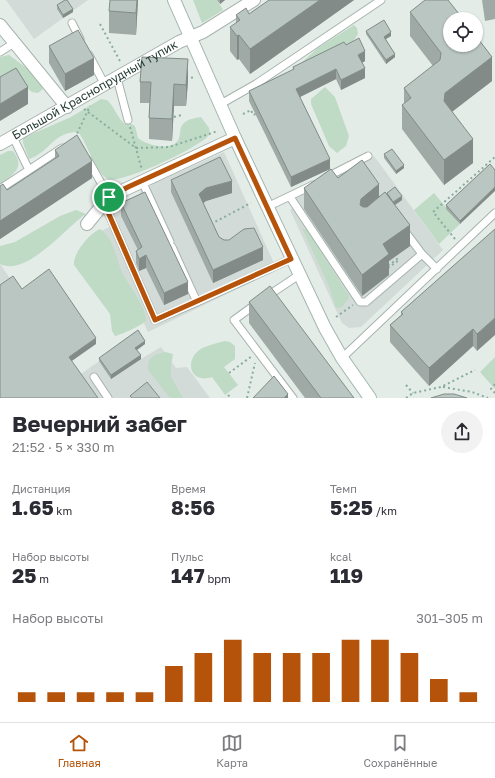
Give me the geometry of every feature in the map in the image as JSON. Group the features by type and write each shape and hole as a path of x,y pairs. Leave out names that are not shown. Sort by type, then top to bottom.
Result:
{"street":[{"path":"174,0 219,105 291,259 325,328 342,358 370,398"},
{"name":"Большой Краснопрудный тупик","path":"0,144 73,106 105,85 179,42 203,32 254,0"},
{"path":"0,25 14,43 73,106"},
{"path":"87,224 106,200 143,178 235,138"}],"lane":[{"path":"219,105 256,84 381,0"},
{"path":"72,23 105,85"},
{"path":"0,52 14,43"},
{"path":"117,78 128,120"},
{"path":"13,137 29,170"},
{"path":"0,189 75,139"},
{"path":"83,153 106,200 155,320 291,259"},
{"path":"267,207 290,197 368,156"},
{"path":"334,182 359,169"},
{"path":"143,178 197,302"},
{"path":"290,197 300,206 360,302 366,302 422,254"},
{"path":"342,358 437,270 495,213"},
{"path":"400,224 422,254 437,270"},
{"path":"293,398 234,320 299,275"},
{"path":"94,377 108,398"}],"path":[{"path":"100,24 123,68"},
{"path":"179,77 195,78"},
{"path":"73,106 87,111 136,148 169,147 218,130"},
{"path":"243,114 251,110 253,115 256,114"},
{"path":"75,139 87,111"},
{"path":"174,117 182,115"},
{"path":"128,120 143,178"},
{"path":"461,246 434,212 495,157"},
{"path":"208,225 252,203"},
{"path":"384,268 398,259 387,269 388,270 400,262 401,263 389,272"},
{"path":"336,317 352,306"},
{"path":"229,373 258,351"},
{"path":"247,398 258,351"},
{"path":"406,398 413,393 441,387 475,370"},
{"path":"495,384 491,388 495,393"},
{"path":"406,385 413,393"},
{"path":"441,387 472,392 488,398"},
{"path":"228,395 231,398"}],"shaded area":[{"path":"6,0 88,0 34,39"},
{"path":"224,152 277,270 148,332 101,231 118,223 115,216 120,213 117,205 139,194 142,189 149,190 152,184"},
{"path":"374,156 443,250 361,327 349,328 342,323 290,210 298,204 294,198"},
{"path":"0,264 78,376 128,341 141,359 161,347 176,368 187,367 210,398 0,398"}],"green space":[{"path":"193,0 217,0 223,10 202,23"},
{"path":"354,25 357,28 358,34 352,43 301,63 318,48"},
{"path":"9,55 32,72 43,89 38,93 32,92 23,85 0,89 0,57"},
{"path":"325,87 335,97 349,136 346,146 337,153 329,146 311,104 311,99"},
{"path":"101,99 107,100 110,103 125,124 130,123 135,126 138,138 153,145 166,146 176,143 179,138 182,125 192,119 201,117 209,128 210,134 204,140 178,155 144,171 116,179 108,179 103,176 78,132 63,135 42,152 29,159 23,143 23,138 71,117"},
{"path":"8,151 13,151 17,157 18,166 13,174 0,184 0,155"},
{"path":"434,193 460,224 439,244 414,210"},
{"path":"76,210 86,214 46,249 22,264 11,266 0,264 0,246 15,242 60,216"},
{"path":"302,228 307,230 349,296 342,307 336,308 329,286"},
{"path":"100,229 106,234 113,245 121,270 138,298 146,321 131,330 115,336 112,331 110,314 74,265 74,260 82,244"},
{"path":"225,341 230,342 235,346 235,359 224,367 238,385 225,395 212,377 199,378 195,375 192,372 191,362 194,356 201,349"},
{"path":"165,352 173,354 171,377 183,398 170,398 148,370 148,362 152,357"},
{"path":"495,357 495,389 480,372"}],"building":[{"path":"67,0 73,9 63,15 57,5"},
{"path":"110,0 137,0 136,13 109,11"},
{"path":"269,0 320,0 250,49 239,35 237,36 230,27 240,20 236,15 246,8 249,14"},
{"path":"425,0 448,0 457,12 443,12 443,52 483,52 483,45 492,57 445,93 444,101 473,139 444,160 402,105 411,98 404,88 440,60 441,53 410,12"},
{"path":"384,20 391,32 384,37 395,54 386,60 366,31"},
{"path":"78,30 94,58 65,74 49,46"},
{"path":"359,38 365,51 358,55 365,68 341,80 336,69 296,89 330,159 291,177 249,91 344,42 346,45"},
{"path":"142,57 188,59 186,85 174,84 172,119 149,118 151,82 140,82"},
{"path":"16,68 28,87 0,104 0,77"},
{"path":"77,135 92,161 0,221 0,186 3,184 7,190 59,156 55,150"},
{"path":"392,149 404,165 396,171 384,154"},
{"path":"220,157 232,181 206,188 199,194 219,237 224,240 229,240 244,229 254,228 263,247 213,270 171,180"},
{"path":"362,160 379,184 361,199 360,205 367,207 385,192 410,225 383,244 389,254 362,275 304,188 331,169 338,178"},
{"path":"490,164 495,170 495,187 460,221 446,205"},
{"path":"395,187 402,196 393,202 387,193"},
{"path":"145,192 188,282 164,293 146,255 139,259 136,251 142,247 121,203"},
{"path":"495,229 495,318 477,334 473,329 429,368 390,325 403,314 401,312"},
{"path":"49,269 96,338 69,357 98,398 0,398 0,285 13,276 22,289"},
{"path":"270,286 354,398 321,398 249,302"},
{"path":"138,330 145,341 135,348 141,355 111,375 99,358"},
{"path":"274,376 288,394 284,398 253,398"},
{"path":"147,382 160,398 132,398 130,396"},
{"path":"444,394 454,394 467,398 431,398"}],"route":[{"path":"235,138 291,259 155,320 104,203 109,197 235,138"}]}
